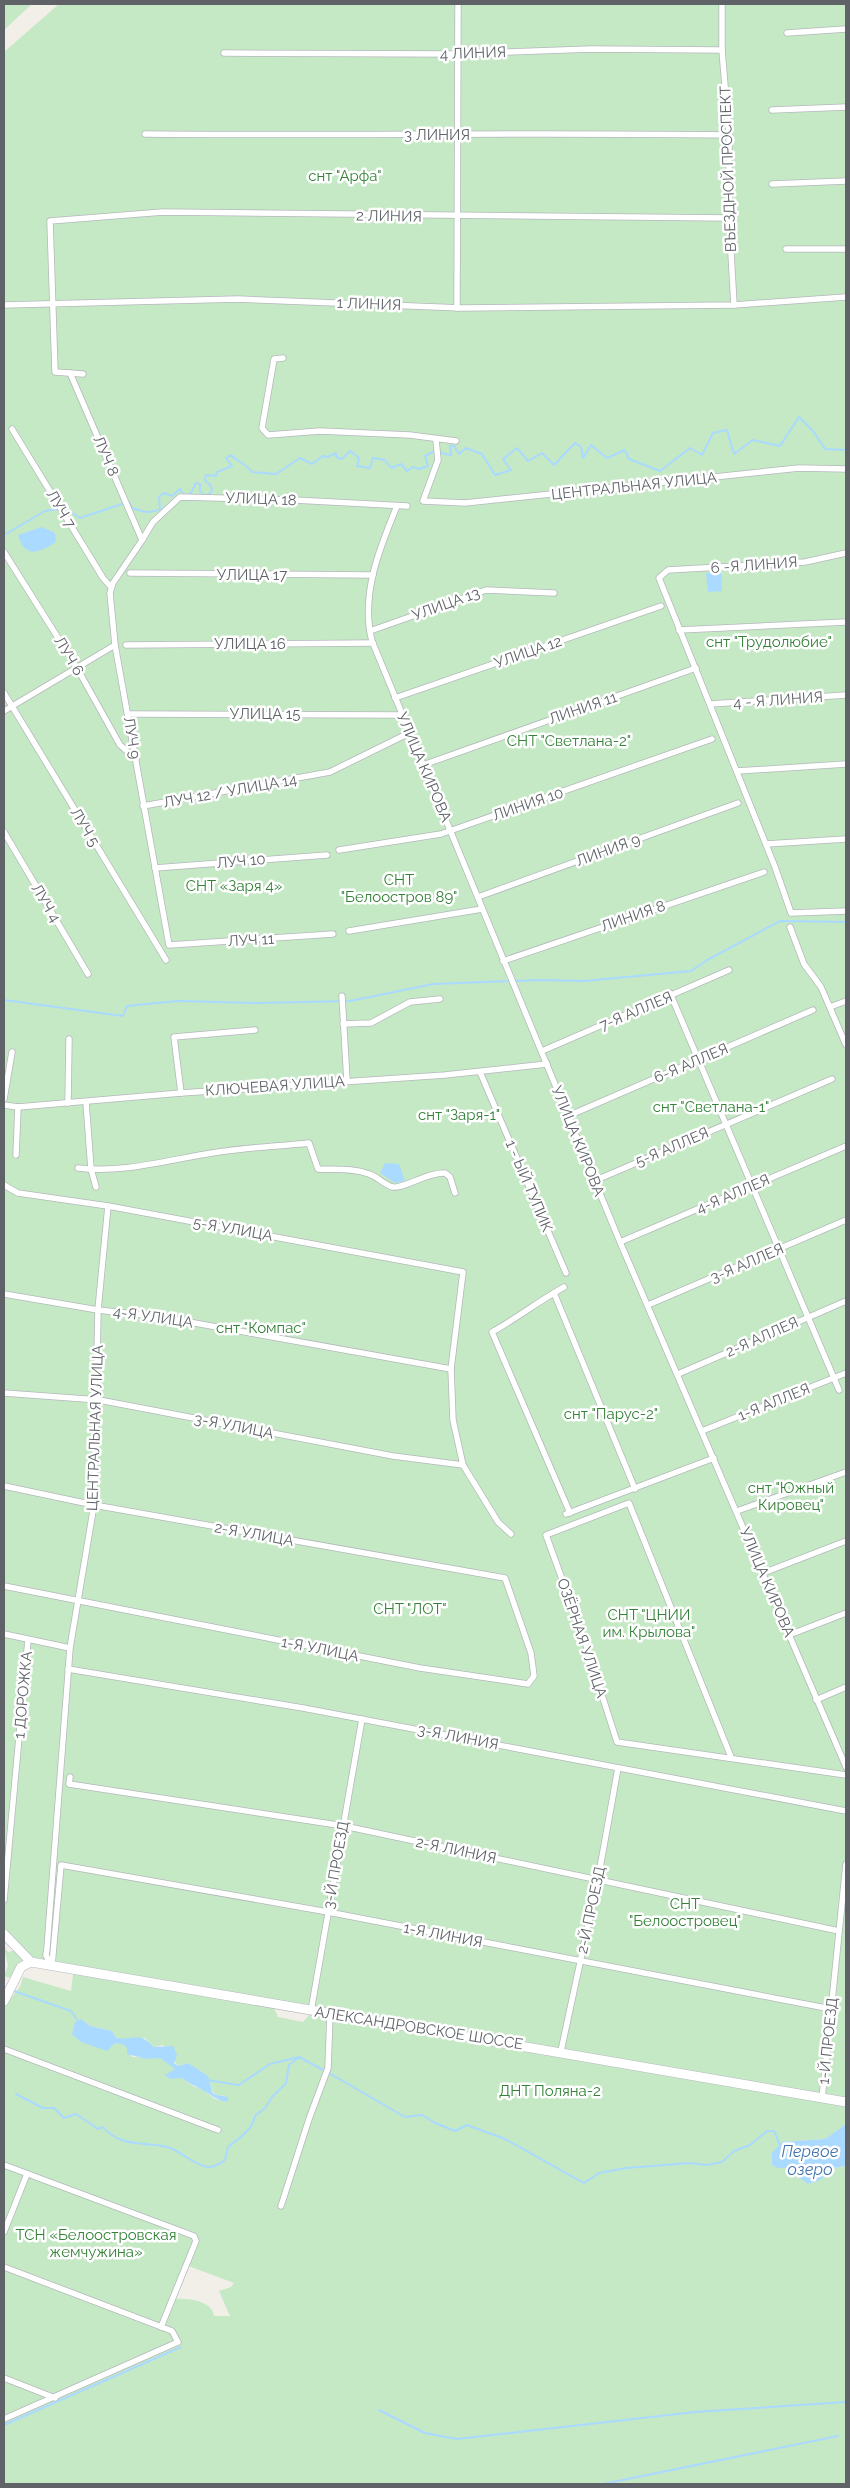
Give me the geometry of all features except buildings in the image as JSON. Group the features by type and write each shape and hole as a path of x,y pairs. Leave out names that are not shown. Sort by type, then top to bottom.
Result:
{"street":[{"path":"457,308 458,4"},
{"name":"ВЪЕЗДНОЙ ПРОСПЕКТ","path":"722,4 722,50 729,135 729,218 734,305"},
{"path":"787,33 846,29"},
{"name":"4 ЛИНИЯ","path":"224,54 458,54 591,49 722,50"},
{"path":"772,110 846,107"},
{"name":"3 ЛИНИЯ","path":"145,134 459,136 592,133 729,135"},
{"path":"772,184 846,181"},
{"name":"2 ЛИНИЯ","path":"52,302 50,220 163,212 456,217 729,218"},
{"path":"786,249 846,249"},
{"name":"1 ЛИНИЯ","path":"4,305 52,302 238,299 457,308 734,305 846,297"},
{"path":"52,302 56,372 82,374"},
{"path":"283,358 274,359 262,428 268,434 320,431 410,435 436,440 456,441"},
{"name":"ЛУЧ 8","path":"70,373 143,538"},
{"name":"ЛУЧ 7","path":"12,429 102,578 111,587"},
{"name":"ЦЕНТРАЛЬНАЯ УЛИЦА","path":"436,440 438,460 422,501 465,503 799,468 846,470"},
{"name":"УЛИЦА 18","path":"143,538 153,522 180,497 298,500 397,506"},
{"path":"397,506 406,506"},
{"name":"УЛИЦА КИРОВА","path":"397,506 373,575 368,621 373,643 401,715 620,1242 846,1768"},
{"path":"111,587 143,538"},
{"name":"ЛУЧ 6","path":"4,552 77,668 120,745 136,759"},
{"name":"6 -Я ЛИНИЯ","path":"679,630 659,578 662,573 668,570 805,562 846,553"},
{"name":"УЛИЦА 17","path":"130,574 373,575"},
{"name":"ЛУЧ 9","path":"111,587 116,645 169,945"},
{"name":"УЛИЦА 13","path":"370,631 486,590 554,593"},
{"name":"УЛИЦА 12","path":"395,698 661,606"},
{"path":"846,622 679,630 766,844 791,912 846,911"},
{"name":"УЛИЦА 16","path":"126,644 373,643"},
{"path":"4,711 116,645"},
{"name":"ЛИНИЯ 11","path":"423,765 696,668"},
{"name":"ЛУЧ 5","path":"4,693 166,960"},
{"name":"4 - Я ЛИНИЯ","path":"710,704 846,695"},
{"name":"УЛИЦА 15","path":"129,714 401,715"},
{"name":"ЛУЧ 12 / УЛИЦА 14","path":"143,806 330,772 409,734"},
{"name":"ЛИНИЯ 10","path":"339,850 450,831 712,739"},
{"path":"737,771 846,764"},
{"name":"ЛИНИЯ 9","path":"478,897 738,803"},
{"name":"ЛУЧ 4","path":"4,832 88,974"},
{"path":"766,844 846,840"},
{"name":"ЛУЧ 10","path":"155,868 326,855"},
{"name":"ЛИНИЯ 8","path":"503,961 764,872"},
{"path":"349,932 482,908"},
{"path":"790,927 804,964 821,987 846,1045"},
{"name":"ЛУЧ 11","path":"169,945 333,934"},
{"name":"7-Я АЛЛЕЯ","path":"542,1051 730,970"},
{"path":"671,995 839,1390"},
{"path":"342,996 347,1081"},
{"path":"343,1024 371,1023 410,1002 440,999"},
{"path":"830,1007 846,1001"},
{"name":"6-Я АЛЛЕЯ","path":"568,1116 814,1010"},
{"path":"181,1093 174,1037 255,1030"},
{"path":"68,1103 69,1039"},
{"path":"4,1099 12,1052"},
{"name":"КЛЮЧЕВАЯ УЛИЦА","path":"4,1105 18,1107 86,1102 181,1093 480,1072 547,1064"},
{"name":"1 - ЫЙ ТУПИК","path":"480,1072 566,1273"},
{"name":"5-Я АЛЛЕЯ","path":"594,1180 832,1079"},
{"path":"86,1102 91,1169 96,1187"},
{"path":"16,1154 18,1107"},
{"path":"78,1168 156,1165 225,1151 310,1143 318,1169 352,1170 368,1174 392,1187 401,1187 434,1172 445,1173 450,1177 454,1193"},
{"name":"4-Я АЛЛЕЯ","path":"620,1242 846,1146"},
{"name":"5-Я УЛИЦА","path":"4,1185 18,1193 108,1206 463,1272 450,1369"},
{"name":"ЦЕНТРАЛЬНАЯ УЛИЦА","path":"52,1965 46,1955 68,1669 94,1505 98,1400 98,1310 108,1206"},
{"name":"3-Я АЛЛЕЯ","path":"648,1305 846,1220"},
{"path":"564,1288 492,1332 568,1513 714,1458"},
{"path":"554,1293 635,1488"},
{"name":"4-Я УЛИЦА","path":"4,1294 98,1310 161,1317 450,1369"},
{"name":"2-Я АЛЛЕЯ","path":"678,1374 846,1301"},
{"path":"450,1369 453,1420 463,1465 498,1522 511,1534"},
{"name":"1-Я АЛЛЕЯ","path":"702,1431 846,1373"},
{"name":"3-Я УЛИЦА","path":"4,1393 98,1400 393,1456 463,1465"},
{"path":"737,1511 846,1472"},
{"name":"2-Я УЛИЦА","path":"4,1486 94,1505 505,1578"},
{"name":"ОЗЁРНАЯ УЛИЦА","path":"630,1503 731,1757 617,1742 586,1644 546,1535 630,1503"},
{"path":"763,1573 846,1541"},
{"name":"1-Я УЛИЦА","path":"4,1586 78,1602 145,1612 420,1668 528,1684 534,1676 531,1653 505,1578"},
{"path":"789,1635 846,1613"},
{"path":"4,1634 70,1648"},
{"name":"1 ДОРОЖКА","path":"4,1900 28,1640"},
{"name":"3-Я ЛИНИЯ","path":"68,1669 362,1719 846,1811"},
{"path":"816,1700 846,1687"},
{"name":"3-Й ПРОЕЗД","path":"311,2011 362,1719"},
{"path":"731,1757 846,1775"},
{"name":"2-Й ПРОЕЗД","path":"562,2051 598,1879 618,1768"},
{"name":"2-Я ЛИНИЯ","path":"70,1780 344,1826 839,1931"},
{"name":"1-Й ПРОЕЗД","path":"822,2099 846,1864"},
{"name":"1-Я ЛИНИЯ","path":"52,1965 61,1865 328,1912 831,2010"},
{"path":"4,1934 30,1962 21,1967 4,2001"},
{"name":"АЛЕКСАНДРОВСКОЕ ШОССЕ","path":"30,1962 311,2011 562,2051 846,2102"},
{"path":"281,2206 309,2119 328,2068 330,2014"},
{"path":"4,2050 218,2130"},
{"path":"4,2165 194,2236 196,2241 161,2327"},
{"path":"4,2232 27,2174"},
{"path":"4,2267 172,2331 178,2342 4,2419"},
{"path":"4,2378 55,2398"}],"green space":[{"path":"4,4 32,4 4,30"},
{"path":"59,4 846,4 846,2124 825,2139 782,2142 772,2165 786,2168 798,2178 825,2176 833,2168 846,2166 846,2484 4,2484 4,2002 5,1997 11,1998 20,1987 23,1977 71,1991 74,1968 31,1961 4,1933 4,52","holes":["272,2004 312,2012 303,2022 278,2017","81,2019 90,2026 112,2031 115,2038 126,2040 145,2038 154,2047 163,2045 178,2066 188,2063 207,2076 214,2094 225,2096 227,2102 215,2099 203,2090 193,2086 182,2078 176,2069 160,2058 132,2057 125,2045 115,2043 111,2046","186,2265 234,2283 231,2287 219,2291 230,2316 214,2316 209,2306 198,2301 173,2299"]},
{"path":"4,1947 8,1952 18,1950 26,1958 11,1978 4,1976 8,1966"}],"water":[{"path":"42,527 55,533 56,542 39,551 29,551 21,543 18,535"},
{"path":"721,572 722,591 708,592 706,573"},
{"path":"385,1163 399,1164 405,1181 395,1183 380,1173"},
{"path":"81,2019 90,2026 112,2031 116,2038 140,2037 154,2047 173,2046 177,2055 174,2063 178,2066 188,2063 208,2076 213,2094 228,2097 227,2102 215,2098 182,2078 170,2079 165,2075 175,2069 160,2058 146,2059 127,2054 127,2048 124,2045 115,2043 107,2051 81,2042 72,2034 75,2022"},
{"name":"Первое озеро","path":"846,2124 846,2166 833,2168 820,2180 808,2184 786,2168 778,2168 772,2165 772,2153 782,2142 825,2139"}],"waterway":[{"path":"440,453 451,455 450,446 454,446 459,454 466,448 482,454 495,475 511,470 503,459 517,448 528,461 542,453 554,465 575,443 581,447 583,458 591,445 607,458 625,450 629,459 660,471 690,448 702,455 713,433 727,430 734,454 753,440 780,446 799,417 813,431 825,449 846,450"},
{"path":"129,502 132,508 153,512 160,509 159,497 164,493 172,496 180,489 184,496 191,493 196,483 200,484 200,491 204,495 208,495 212,491 211,486 205,480 206,475 216,476 217,472 232,466 226,458 231,455 252,472 276,474 300,458 312,464 323,456 328,457 336,453 336,457 342,459 350,451 359,458 357,466 370,468 373,458 385,460 391,468 401,464 407,471 413,467 419,469 428,466 425,456 433,452"},
{"path":"64,508 80,518 122,504"},
{"path":"4,535 45,511 57,509"},
{"path":"4,1000 123,1016 127,1006 177,1001 258,1003 350,1001 433,984 540,980 584,981 691,971 709,959 780,921 846,922"},
{"path":"14,1991 71,2011 78,2021"},
{"path":"206,2080 239,2085 270,2064 299,2057 325,2071"},
{"path":"16,2094 43,2108 54,2108 64,2118 76,2114 98,2129 103,2127 109,2133 124,2141 167,2147 202,2166 210,2167 225,2160 228,2147 248,2130 255,2116 265,2108 272,2097 286,2083 289,2065 299,2057"},
{"path":"329,2073 405,2117 422,2115 435,2123 455,2131 467,2125 505,2139 584,2183 599,2173 626,2168 690,2163 707,2165 722,2162 734,2151 750,2145 767,2131 774,2131 780,2145"},
{"path":"4,2425 181,2347"},
{"path":"379,2410 425,2433 457,2439 695,2412 846,2402"},
{"path":"603,2484 838,2436"}],"park label":[{"name":"снт \"Арфа\"","path":"345,176"},
{"name":"снт \"Трудолюбие\"","path":"769,642"},
{"name":"СНТ \"Светлана-2\"","path":"569,741"},
{"name":"СНТ «Заря 4»","path":"234,886"},
{"name":"СНТ \"Белоостров 89\"","path":"399,888"},
{"name":"снт \"Светлана-1\"","path":"711,1107"},
{"name":"снт \"Заря-1\"","path":"459,1115"},
{"name":"снт \"Компас\"","path":"261,1328"},
{"name":"снт \"Парус-2\"","path":"611,1414"},
{"name":"снт \"Южный Кировец\"","path":"791,1496"},
{"name":"СНТ \"ЛОТ\"","path":"410,1609"},
{"name":"СНТ \"ЦНИИ им. Крылова\"","path":"649,1624"},
{"name":"СНТ \"Белоостровец\"","path":"685,1912"},
{"name":"ДНТ Поляна-2","path":"550,2091"},
{"name":"ТСН «Белоостровская жемчужина»","path":"96,2244"}]}
